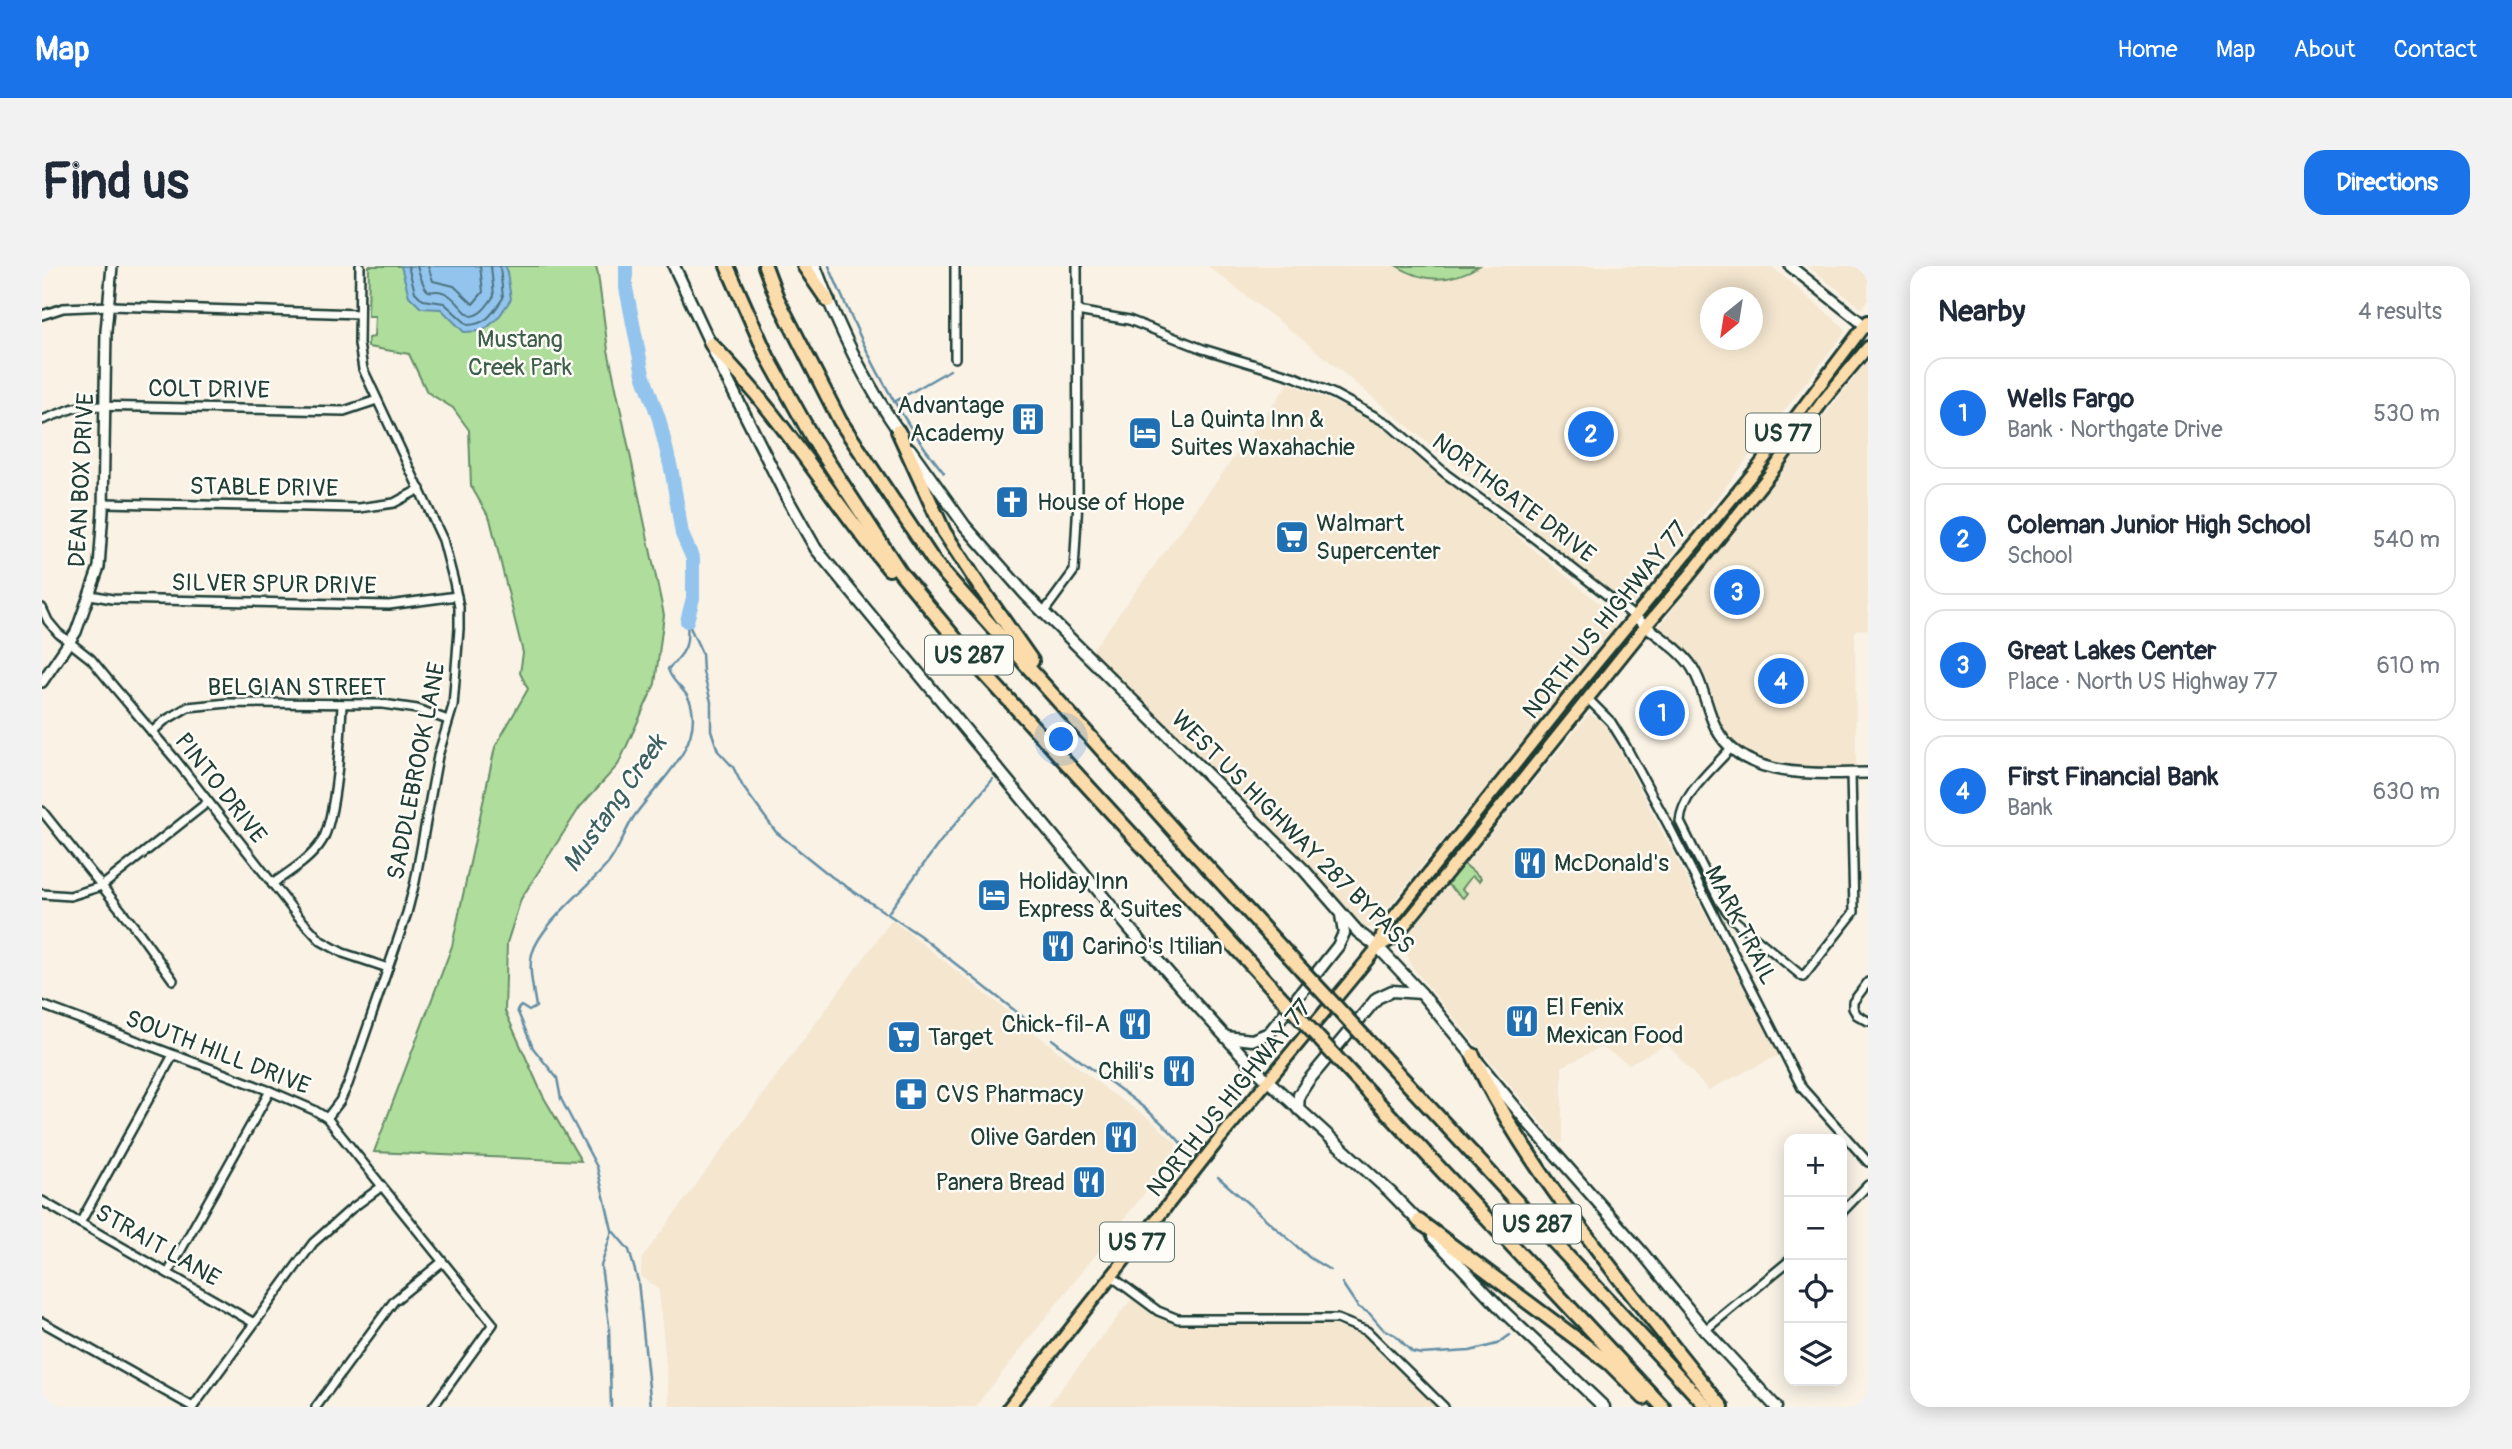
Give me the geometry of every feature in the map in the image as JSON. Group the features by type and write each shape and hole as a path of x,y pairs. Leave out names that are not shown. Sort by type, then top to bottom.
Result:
{"highway":[{"name":"US 287","path":"727,266 767,356 813,439 912,587 983,673 1344,1066 1663,1407"},
{"name":"US 287","path":"765,266 777,298 840,421 934,563 1301,969 1707,1407"},
{"path":"804,266 828,301"},
{"path":"711,344 741,374 774,415 882,560 912,587"},
{"path":"898,431 944,532 1055,697"},
{"path":"1473,1055 1493,1094 1565,1206 1722,1407"},
{"path":"1419,1221 1609,1363 1653,1407"}],"main road":[{"path":"674,266 787,498 816,549 1130,929 1226,1037 1298,1109 1390,1192 1505,1313 1604,1407"},
{"name":"WEST US HIGHWAY 287 BYPASS","path":"815,266 828,301 864,374 898,431 965,526 1044,612 1304,870 1358,932 1378,947 1422,993 1530,1125 1640,1250 1705,1330 1776,1407"},
{"name":"NORTH US HIGHWAY 77","path":"1378,947 1384,929 1758,467 1867,325"},
{"name":"NORTH US HIGHWAY 77","path":"1009,1407 1268,1080 1378,947 1394,938 1589,700 1868,347"},
{"path":"1536,739 1547,751"},
{"path":"1226,1037 1252,1040 1269,1033 1342,940 1345,927 1339,912"},
{"path":"1298,1109 1301,1090 1377,998 1392,991 1422,993"}],"street":[{"name":"DEAN BOX DRIVE","path":"42,682 70,642 99,568 106,331 112,266"},
{"name":"SADDLEBROOK LANE","path":"327,1118 340,1101 348,1084 415,882 438,756 453,706 459,629 457,596 443,540 377,400 360,355 360,266"},
{"path":"955,266 955,358"},
{"path":"1044,612 1074,571 1078,500 1077,266"},
{"path":"1790,266 1867,325"},
{"path":"42,315 63,307 110,306 359,314"},
{"name":"NORTHGATE DRIVE","path":"1077,312 1129,320 1203,349 1295,377 1334,394 1389,424 1446,474 1542,544 1692,666 1716,728 1731,748 1752,763 1769,768 1868,773"},
{"name":"COLT DRIVE","path":"42,420 74,408 104,406 344,411 377,400"},
{"name":"STABLE DRIVE","path":"103,503 359,508 394,503 420,489"},
{"name":"SILVER SPUR DRIVE","path":"90,595 136,600 389,605 457,596"},
{"name":"PINTO DRIVE","path":"42,608 48,621 91,659 297,915 321,941 343,953 387,968"},
{"name":"MARK TRAIL","path":"1589,700 1611,722 1624,743 1802,1088 1868,1162"},
{"name":"BELGIAN STREET","path":"152,732 164,720 188,707 228,703 383,705 417,709 448,720"},
{"path":"272,884 308,857 322,841 339,754 342,705"},
{"path":"1731,748 1692,792 1681,808 1680,822 1720,902 1733,919 1803,977 1854,912 1851,773"},
{"path":"42,894 70,897 103,886 208,802"},
{"path":"42,811 141,933 173,980"},
{"path":"1868,982 1853,1002 1853,1008 1857,1015 1868,1021"},
{"name":"SOUTH HILL DRIVE","path":"42,1005 270,1091 327,1118 493,1324 433,1407"},
{"path":"80,1223 173,1055"},
{"path":"168,1273 270,1091"},
{"path":"1847,1207 1868,1185"},
{"path":"42,1322 193,1407 313,1243 381,1187"},
{"name":"STRAIT LANE","path":"42,1202 254,1323"},
{"path":"316,1407 394,1301 442,1262"},
{"path":"1705,1330 1784,1265"},
{"path":"1111,1276 1158,1311 1178,1319 1337,1319 1367,1331 1444,1407"}],"shaded area":[{"path":"1208,266 1771,266 1845,328 1845,332 1632,604 1624,605 1312,347"},
{"path":"1808,266 1868,266 1868,299 1861,308"},
{"path":"1868,360 1868,629 1855,630 1856,768 1776,766 1747,752 1723,730 1709,685 1699,664 1659,627"},
{"path":"1289,383 1358,413 1387,431 1613,614 1616,627 1373,926 1365,929 1357,925 1091,652"},
{"path":"1589,714 1604,724 1611,734 1779,1055 1708,1090 1667,1044 1629,1064 1601,1047 1562,1067 1560,1145 1412,967 1404,946 1406,938 1419,921"},
{"path":"892,920 1107,1090 1151,1120 1177,1144 1173,1157 975,1407 670,1407 659,1290 641,1276 642,1258"},
{"path":"1139,1290 1157,1304 1177,1314 1310,1316 1315,1313 1334,1326 1366,1336 1438,1407 1047,1407"}],"green space":[{"name":"Mustang Creek Park","path":"369,266 596,266 598,274 608,350 664,615 655,684 618,765 580,807 521,899 507,943 505,1011 543,1096 581,1161 374,1152 452,946 495,747 528,689 520,673 523,653 490,519 471,486 469,430 453,408 427,392 409,354 368,347 368,338 374,337 375,316 368,316"},
{"path":"1397,266 1479,266 1458,276 1438,279 1417,276"},
{"path":"1464,864 1481,878 1479,881 1472,876 1462,889 1467,893 1463,898 1447,884 1447,878 1457,866"}],"water":[{"path":"401,266 506,266 511,299 498,318 483,331 464,332 441,309 421,308 409,296"}],"waterway":[{"name":"Mustang Creek","path":"626,266 626,288 643,374 659,419 672,473 682,534 693,559 693,598 687,621"},
{"path":"829,266 879,374 908,424 944,473"},
{"path":"894,402 950,370"},
{"name":"Mustang Creek","path":"651,1407 638,1281 629,1250 612,1230 597,1167 561,1099 557,1078 533,1048 517,1010 521,1006 529,1011 536,1007 532,954 544,931 611,860 633,818 673,767 689,739 693,724 690,702 668,669 685,648 687,621"},
{"path":"688,623 702,653 703,672 711,702 711,730 718,751 733,767 743,787 776,832 832,877 919,935 1037,1028"},
{"path":"888,913 940,842 993,779"},
{"path":"1052,1039 1142,1106 1175,1136 1187,1151"},
{"path":"1218,1177 1310,1258 1330,1270"},
{"path":"611,1407 609,1325 601,1266 612,1231"},
{"path":"1342,1283 1358,1307 1369,1313 1383,1329 1395,1335 1412,1352 1421,1354 1470,1351 1497,1344 1510,1335"}],"place":[{"name":"Advantage Academy","path":"1028,419"},
{"name":"La Quinta Inn & Suites Waxahachie","path":"1145,433"},
{"name":"Coleman Junior High School","path":"1591,434"},
{"name":"House of Hope","path":"1012,502"},
{"name":"Walmart Supercenter","path":"1292,537"},
{"name":"Great Lakes Center","path":"1737,592"},
{"name":"First Financial Bank","path":"1781,681"},
{"name":"Wells Fargo","path":"1662,713"},
{"name":"McDonald's","path":"1530,863"},
{"name":"Holiday Inn Express & Suites","path":"994,895"},
{"name":"Carino's Itilian","path":"1058,946"},
{"name":"El Fenix Mexican Food","path":"1522,1021"},
{"name":"Chick-fil-A","path":"1135,1024"},
{"name":"Target","path":"904,1037"},
{"name":"Chili's","path":"1179,1071"},
{"name":"CVS Pharmacy","path":"911,1094"},
{"name":"Olive Garden","path":"1121,1137"},
{"name":"Panera Bread","path":"1089,1182"}]}
